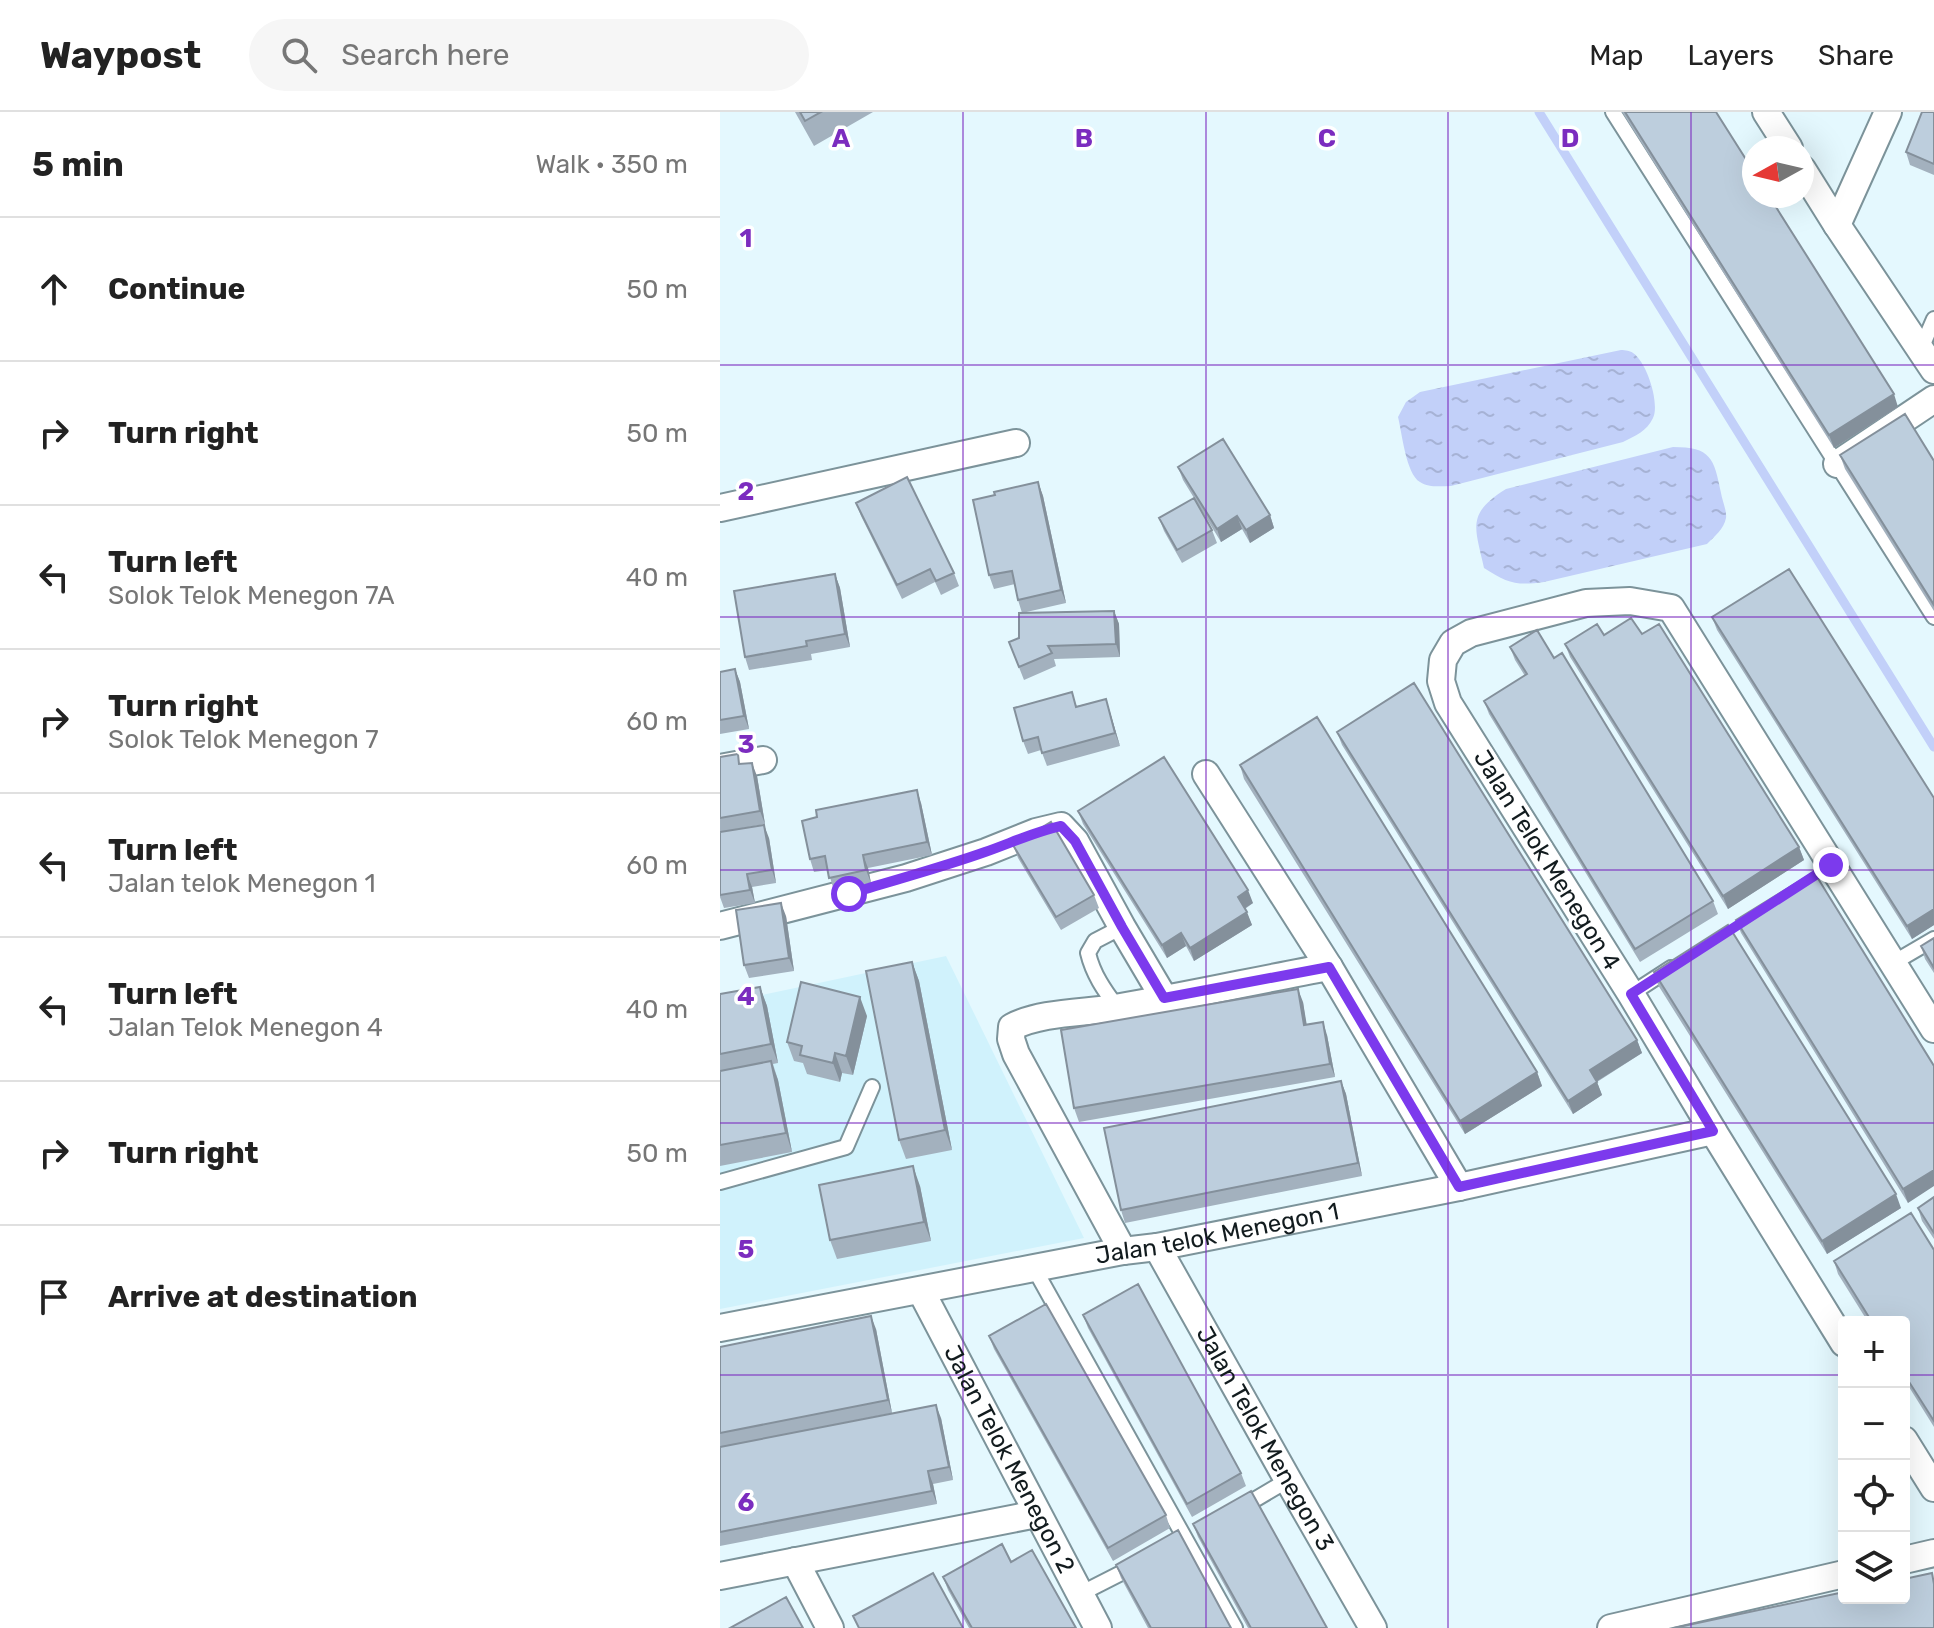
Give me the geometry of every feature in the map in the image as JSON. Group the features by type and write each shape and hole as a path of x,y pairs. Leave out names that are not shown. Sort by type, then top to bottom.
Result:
{"street":[{"path":"1766,112 1781,136"},
{"path":"1837,225 1888,112"},
{"path":"1814,188 1928,359"},
{"path":"1837,464 1934,399"},
{"path":"720,508 1016,443"},
{"name":"Jalan Telok Menegon 4","path":"1838,1333 1631,994 1448,703 1441,681 1443,660 1453,643 1471,633 1586,603 1630,601 1671,608 1824,869 1893,963"},
{"path":"720,768 763,760"},
{"path":"1206,774 1329,967 1459,1187"},
{"path":"720,926 906,878 1061,826 1075,841 1164,998"},
{"path":"1893,963 1934,1029"},
{"path":"1123,1251 1016,1054 1011,1039 1012,1027 1023,1022 1329,967"},
{"name":"Jalan telok Menegon 1","path":"720,1328 1157,1247 1459,1187 1713,1131"},
{"name":"Jalan Telok Menegon 3","path":"1157,1247 1373,1628"},
{"name":"Jalan Telok Menegon 2","path":"921,1291 1098,1628"},
{"path":"1910,1450 1934,1488"},
{"path":"720,1576 1037,1514"},
{"path":"1910,1559 1934,1553"},
{"path":"795,1561 830,1628"},
{"path":"1611,1628 1838,1575"}],"lane":[{"path":"1613,112 1934,617"},
{"path":"1928,359 1934,319"},
{"path":"1117,1007 1091,967 1088,953 1095,941 1122,927"},
{"path":"1893,963 1934,939"},
{"path":"1631,994 1684,959"},
{"path":"720,1182 846,1147 872,1087"},
{"path":"1034,1268 1235,1628"},
{"path":"1224,1517 1288,1480"},
{"path":"1080,1594 1147,1560"}],"shaded area":[{"path":"946,956 1084,1238 720,1309 720,1004"}],"water":[{"path":"1621,350 1631,352 1643,365 1655,403 1653,418 1636,435 1623,442 1451,486 1427,485 1415,478 1408,462 1398,417 1406,402 1420,392"},
{"path":"1673,447 1703,452 1716,471 1726,518 1721,529 1707,544 1544,582 1512,582 1484,568 1476,532 1479,514 1484,506 1506,489"}],"building":[{"path":"800,112 821,112 805,121"},
{"path":"1625,112 1716,112 1742,153 1742,208 1777,208 1894,394 1829,435"},
{"path":"1922,112 1934,112 1934,164 1906,152"},
{"path":"1905,414 1934,461 1934,605 1840,455"},
{"path":"1223,439 1270,515 1246,530 1237,516 1217,529 1178,467"},
{"path":"907,477 954,573 936,581 930,569 897,585 856,503"},
{"path":"1038,482 1061,590 1018,600 1012,571 989,575 973,500"},
{"path":"1194,498 1212,530 1177,550 1159,518"},
{"path":"1789,569 1934,798 1934,909 1907,926 1712,617"},
{"path":"835,574 845,634 806,641 807,646 745,657 734,591"},
{"path":"1114,611 1116,644 1048,646 1052,653 1019,667 1009,642 1019,638 1019,613"},
{"path":"1631,618 1642,634 1659,624 1799,847 1723,896 1565,644 1597,624 1604,635"},
{"path":"1537,630 1554,658 1562,653 1713,901 1635,949 1484,701 1527,674 1510,647"},
{"path":"735,669 744,716 720,720 720,672"},
{"path":"1414,683 1637,1040 1590,1070 1597,1082 1568,1101 1337,732"},
{"path":"1072,692 1076,707 1106,699 1115,733 1042,753 1038,737 1023,741 1014,708"},
{"path":"1317,717 1537,1072 1460,1121 1240,765"},
{"path":"738,754 739,764 752,763 760,811 720,818 720,757"},
{"path":"1164,757 1248,890 1238,897 1247,912 1190,948 1181,933 1162,945 1078,811"},
{"path":"917,790 927,842 863,855 866,870 829,878 825,856 810,859 802,821 817,817 816,810"},
{"path":"1051,822 1094,895 1056,917 1013,845"},
{"path":"764,825 772,870 747,874 750,890 720,895 720,832"},
{"path":"1814,872 1934,1066 1934,1170 1903,1189 1736,920"},
{"path":"781,903 789,958 744,965 736,910"},
{"path":"1728,925 1896,1194 1822,1241 1654,972"},
{"path":"1934,938 1934,968 1921,946"},
{"path":"912,962 945,1130 899,1140 866,971"},
{"path":"801,982 860,997 846,1056 835,1053 833,1063 800,1055 802,1046 787,1042"},
{"path":"760,987 771,1044 720,1054 720,994"},
{"path":"1298,989 1304,1025 1323,1022 1330,1064 1074,1108 1061,1030"},
{"path":"771,1061 786,1133 720,1145 720,1071"},
{"path":"1341,1081 1358,1163 1121,1210 1104,1128"},
{"path":"913,1166 924,1222 830,1240 819,1185"},
{"path":"1934,1197 1934,1233 1918,1208"},
{"path":"1911,1213 1934,1250 1934,1421 1910,1383 1910,1316 1868,1316 1834,1261"},
{"path":"1138,1284 1241,1473 1187,1504 1083,1315"},
{"path":"1046,1304 1166,1515 1108,1548 989,1336"},
{"path":"871,1316 888,1400 720,1433 720,1347"},
{"path":"936,1405 949,1467 928,1471 932,1491 720,1532 720,1447"},
{"path":"1251,1491 1327,1628 1251,1628 1193,1524"},
{"path":"1178,1530 1231,1628 1151,1628 1116,1565"},
{"path":"1002,1544 1011,1562 1032,1550 1076,1628 972,1628 943,1577"},
{"path":"933,1573 963,1628 859,1628 853,1616"},
{"path":"1932,1573 1934,1628 1674,1628 1838,1593 1838,1604 1910,1604 1910,1578"},
{"path":"786,1597 803,1628 730,1628"}],"waterway":[{"path":"1539,112 1934,747"}],"route":[{"path":"849,894 1061,826 1075,841 1164,998 1329,967 1459,1187 1713,1131 1631,994 1831,865"}]}
